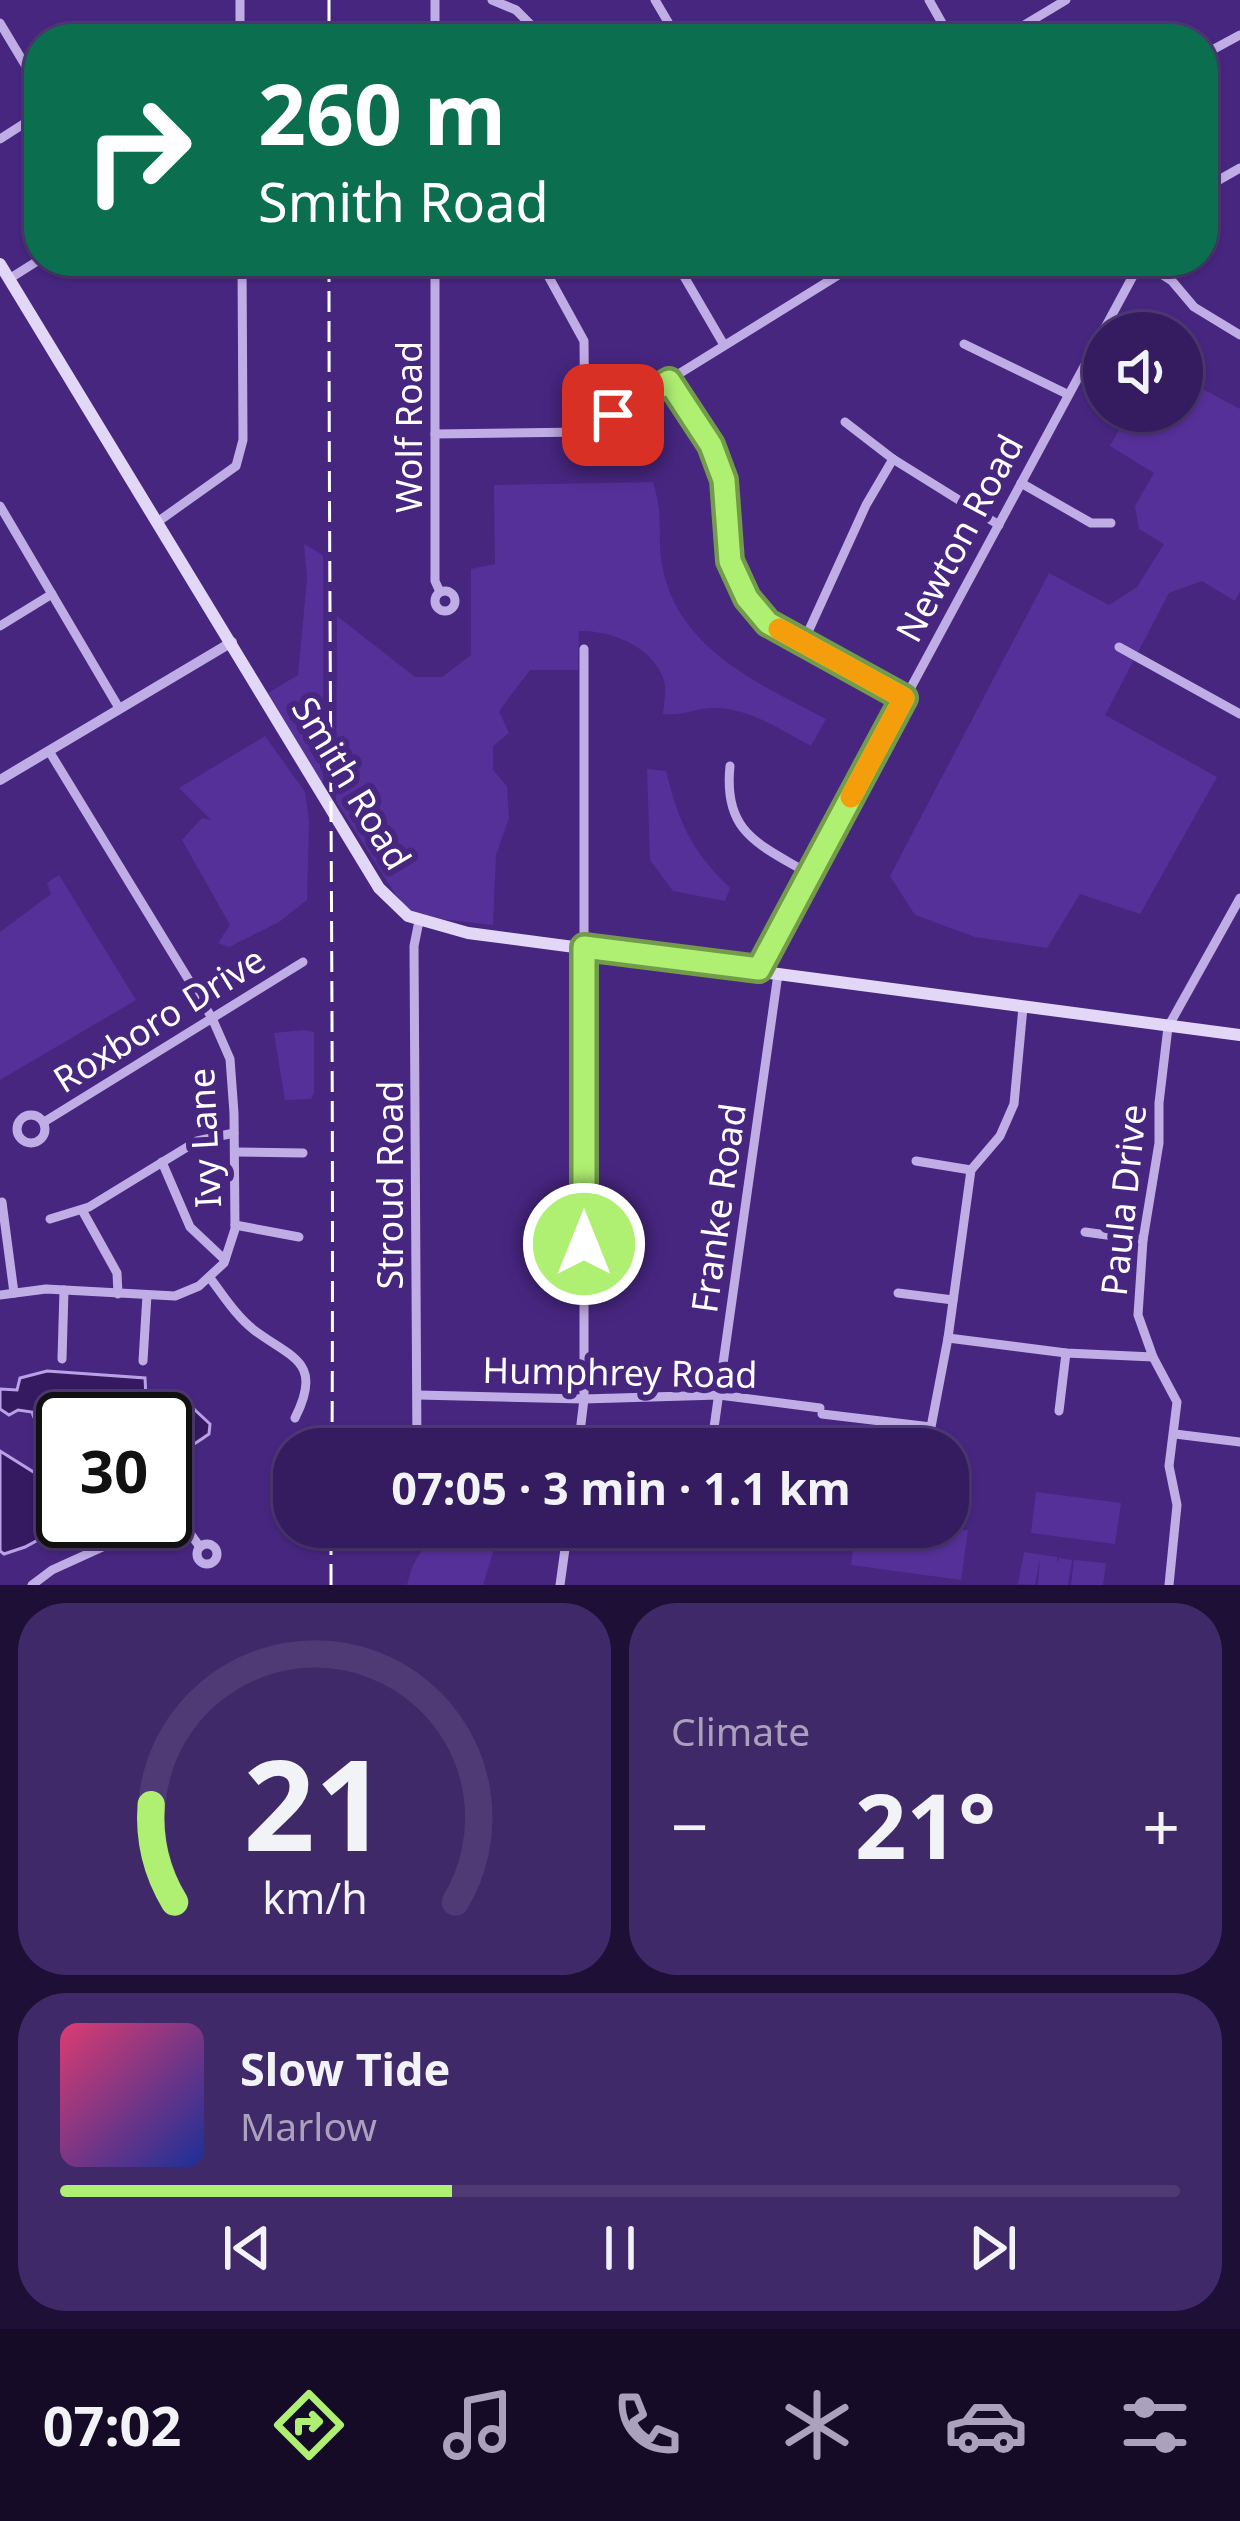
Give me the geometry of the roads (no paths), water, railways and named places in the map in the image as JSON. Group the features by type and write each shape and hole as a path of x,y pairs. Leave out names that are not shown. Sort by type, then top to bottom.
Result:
{"main road":[{"name":"Smith Road","path":"0,264 379,888 396,908 419,921 465,933 1240,1035"}],"street":[{"path":"492,0 516,10 530,24"},
{"path":"1025,24 1066,0"},
{"path":"0,22 24,63"},
{"path":"9,279 24,270"},
{"path":"156,523 236,466 243,440 242,276"},
{"name":"Wolf Road","path":"435,276 435,581 440,592"},
{"path":"549,276 584,341 585,451"},
{"path":"684,276 724,345"},
{"path":"435,434 585,431 837,276"},
{"name":"Newton Road","path":"759,969 1133,276"},
{"path":"1165,276 1193,307 1240,335"},
{"path":"964,344 1067,394"},
{"path":"669,381 711,445 724,480 730,561 747,598 768,623 904,698"},
{"path":"845,422 893,459 999,525"},
{"path":"803,643 866,505 893,459"},
{"path":"1022,483 1091,523 1111,523"},
{"path":"0,506 119,708"},
{"path":"0,626 52,594"},
{"path":"0,780 232,642"},
{"path":"1119,647 1240,714"},
{"path":"581,1428 584,649"},
{"name":"Ivy Lane","path":"49,751 212,1018 230,1059 236,1225 225,1260 209,1278"},
{"path":"730,766 727,792 735,818 748,837 809,874"},
{"path":"1168,1027 1240,898"},
{"name":"Stroud Road","path":"417,1428 414,934 419,921"},
{"name":"Roxboro Drive","path":"44,1122 303,962"},
{"name":"Franke Road","path":"714,1428 778,974"},
{"path":"1023,1007 1014,1103 1000,1136 971,1169 948,1338 1066,1353 1153,1357"},
{"name":"Paula Drive","path":"1168,1027 1138,1316 1153,1357 1178,1402 1169,1466 1177,1505 1169,1585"},
{"path":"50,1219 82,1210 197,1141 234,1133"},
{"path":"235,1152 303,1153"},
{"path":"916,1161 971,1169"},
{"path":"162,1162 190,1227 225,1260"},
{"path":"2,1202 14,1293"},
{"path":"82,1210 109,1254 117,1273 118,1294"},
{"path":"236,1225 299,1238"},
{"path":"1085,1232 1143,1240"},
{"path":"0,1294 64,1290 175,1296 209,1278 255,1331 299,1361 307,1385 295,1418"},
{"path":"62,1359 64,1290"},
{"path":"898,1293 953,1300"},
{"path":"143,1361 147,1295"},
{"name":"Humphrey Road","path":"418,1395 584,1399 719,1395 931,1426 948,1338"},
{"path":"1059,1411 1066,1353"},
{"path":"1175,1434 1240,1442"},
{"path":"192,1536 200,1547"},
{"path":"32,1585 52,1570 100,1548"},
{"path":"560,1585 565,1548"}],"railway":[{"path":"329,0 329,24"},
{"path":"329,276 332,1428"},
{"path":"331,1548 331,1585"}]}
